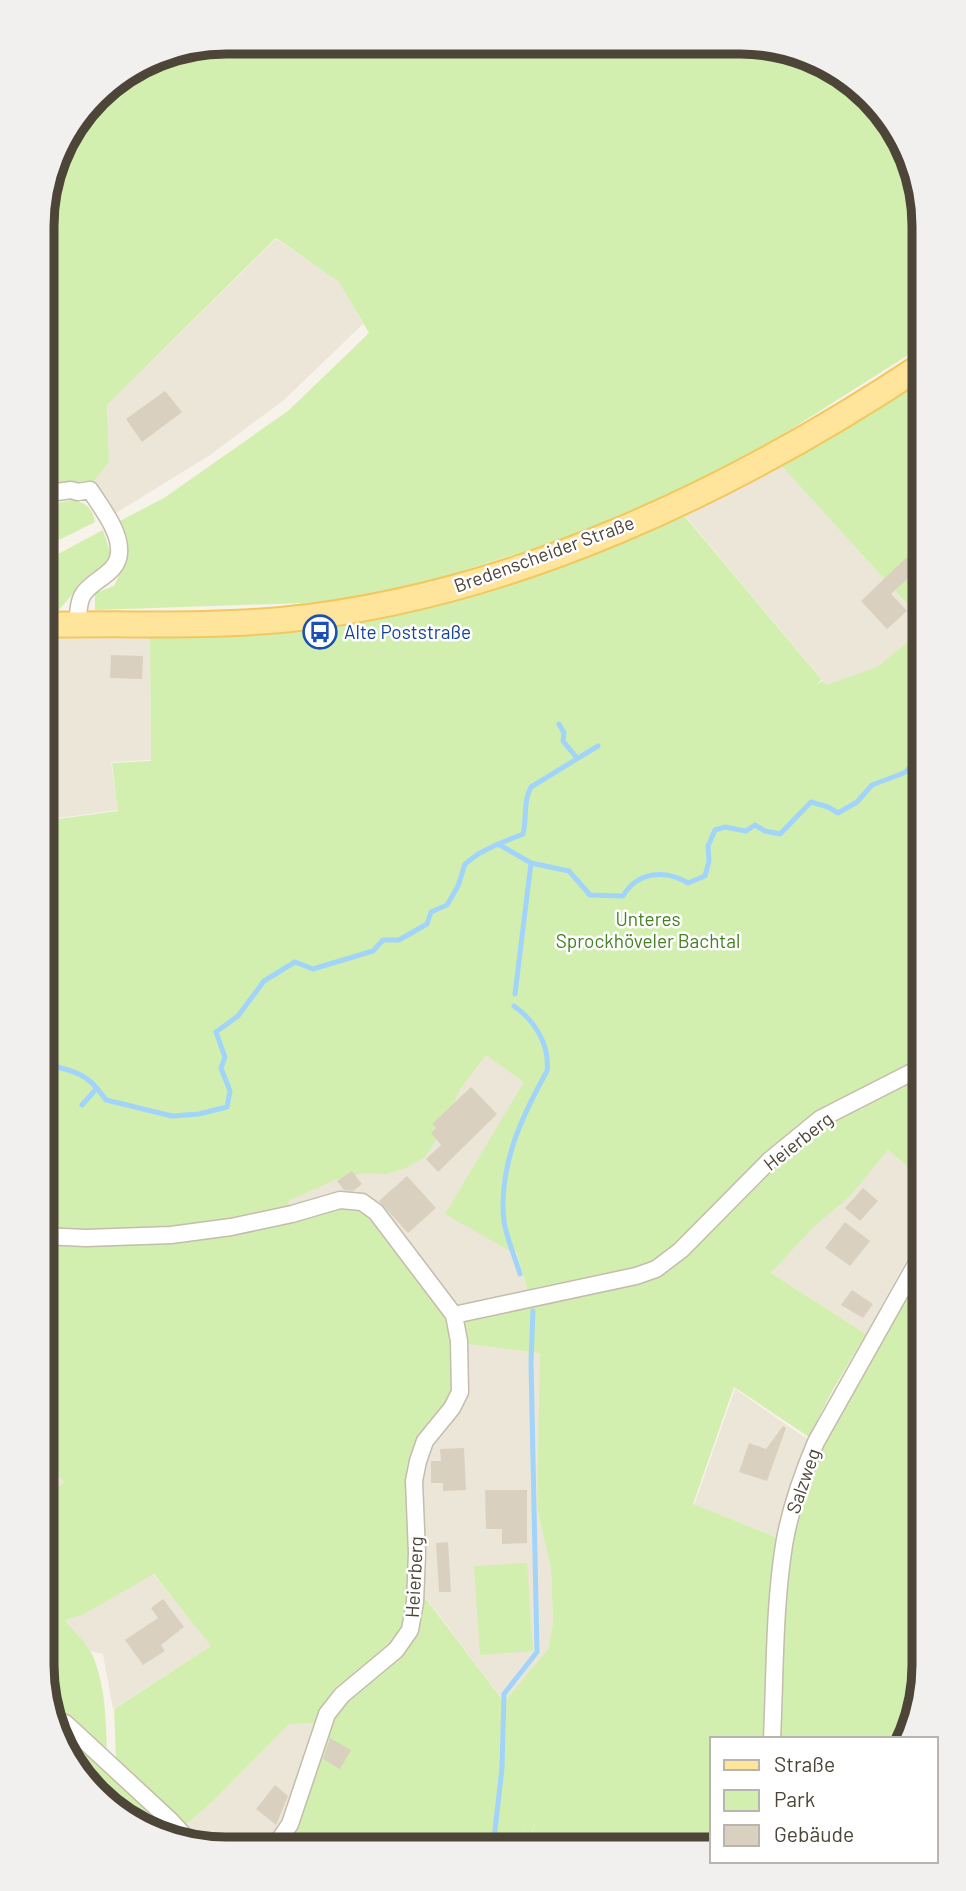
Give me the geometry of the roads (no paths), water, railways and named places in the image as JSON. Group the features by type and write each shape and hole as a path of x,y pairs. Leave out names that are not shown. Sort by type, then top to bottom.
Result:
{"main road":[{"name":"Bredenscheider Straße","path":"55,625 282,620 383,604 508,572 648,517 728,481 783,451 912,371"}],"street":[{"path":"55,492 90,490 117,536 120,552 109,572 83,594 78,624"},
{"name":"Heierberg","path":"454,1315 636,1276 656,1269 681,1250 771,1160 820,1119 911,1072"},
{"name":"Heierberg","path":"54,1237 183,1234 231,1227 351,1199 362,1202 376,1212 454,1315 459,1341 460,1392 452,1408 425,1441 418,1461 414,1482 417,1553 414,1611 410,1630 396,1650 342,1695 327,1714 290,1824 281,1837"},
{"name":"Salzweg","path":"772,1737 784,1545 800,1485 816,1442 911,1273"},
{"path":"64,1723 180,1831"}],"waterway":[{"path":"559,724 564,733 563,741 577,758"},
{"path":"498,844 523,834 531,787 598,746"},
{"path":"54,1062 57,1067 86,1078 106,1100 172,1116 199,1114 227,1107 230,1091 221,1068 225,1057 216,1032 238,1016 264,981 295,962 313,969 373,951 383,940 399,940 427,924 431,912 447,905 458,886 465,864 498,844 531,863 569,871 590,895 623,896 636,882 652,875 670,876 688,883 705,876 709,861 708,846 715,830 725,827 746,831 755,825 765,831 780,834 811,802 838,813 857,802 872,785 904,773 912,766"},
{"path":"515,994 531,863"},
{"path":"514,1006 540,1034 547,1061 547,1071 520,1125 508,1162 505,1182 504,1222 520,1274"},
{"path":"82,1105 97,1088"},
{"path":"494,1837 502,1768 504,1694 537,1652 531,1362 533,1311"}],"place":[{"name":"Alte Poststraße","path":"320,632"}],"park label":[{"name":"Unteres Sprockhöveler Bachtal","path":"648,930"}]}
